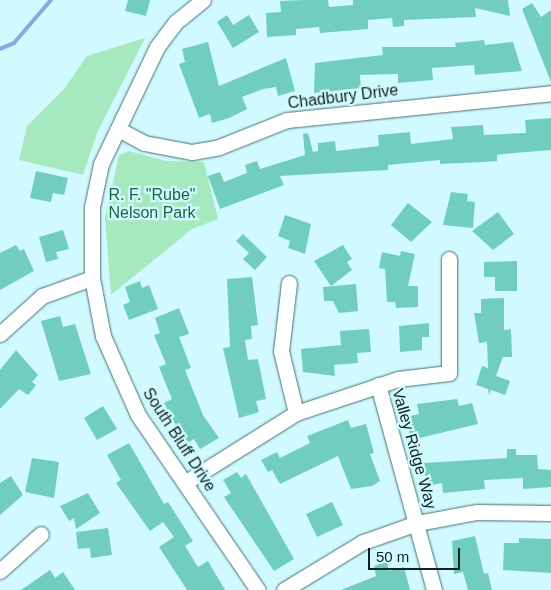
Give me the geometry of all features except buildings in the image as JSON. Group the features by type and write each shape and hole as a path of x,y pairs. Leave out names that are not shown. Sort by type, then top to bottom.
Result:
{"street":[{"name":"South Bluff Drive","path":"202,0 175,23 157,47 118,129 96,183 90,238 92,278 103,336 119,376 138,415 186,482 258,590"},
{"name":"Chadbury Drive","path":"118,129 144,143 192,152 219,147 287,120 551,93"},
{"path":"186,482 296,413 378,385 449,373 449,259"},
{"path":"0,334 42,296 92,278"},
{"path":"289,283 281,351 296,413"},
{"name":"Valley Ridge Way","path":"378,385 434,590"},
{"path":"284,590 363,542 416,524 477,512 551,513"},
{"path":"0,571 41,534"}],"green space":[{"path":"145,38 97,133 83,175 19,160 27,126 64,89 87,56"},
{"name":"R. F. \"Rube\" Nelson Park","path":"129,151 166,161 204,162 218,219 192,229 111,295 105,218 119,155"}],"waterway":[{"path":"0,49 14,43 51,0"}]}
